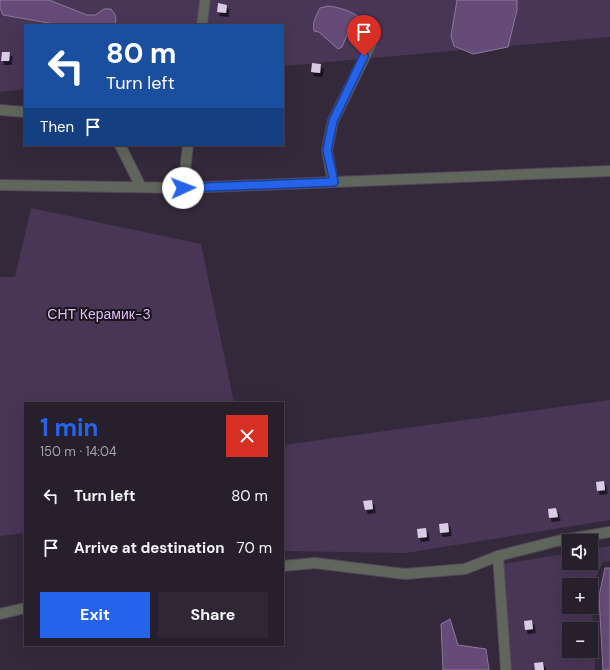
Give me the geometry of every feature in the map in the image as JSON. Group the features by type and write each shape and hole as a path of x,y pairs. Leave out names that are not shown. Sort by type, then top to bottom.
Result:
{"lane":[{"path":"202,24 205,0"},
{"path":"334,182 327,150 333,121 371,44"},
{"path":"0,110 24,112"},
{"path":"120,146 141,187"},
{"path":"183,188 188,146"},
{"path":"0,185 183,188 610,171"},
{"path":"284,566 315,564 405,574 465,569 498,556 557,541 610,532"},
{"path":"498,556 506,670"},
{"path":"0,614 24,608"}],"green space":[{"path":"0,0 610,0 610,37 284,66 284,24 24,24 24,89 0,92"},
{"name":"СНТ Керамик-3","path":"31,208 201,244 234,402 24,402 24,533 0,536 0,277 15,277"},
{"path":"610,400 610,520 406,553 284,551 284,445"},
{"path":"610,546 610,561 603,562 595,578 562,578 562,614 592,614 593,622 562,622 562,658 594,658 595,670 510,670 503,564 562,554 562,570 598,570 598,548"}],"shaded area":[{"path":"0,0 49,0 87,15 95,15 104,9 111,9 116,16 116,22 115,24 54,24 3,15 0,8"},
{"path":"457,0 517,0 517,10 508,47 473,54 454,46 451,36"},
{"path":"328,6 353,13 362,21 363,27 361,33 347,35 342,47 338,49 319,32 314,31 314,22 320,8"},
{"path":"605,568 610,568 610,670 603,670 599,596"},
{"path":"450,619 458,645 486,649 489,670 443,670 441,624"}],"building":[{"path":"218,3 227,5 226,13 217,12"},
{"path":"2,52 10,52 9,61 1,61"},
{"path":"312,63 321,64 320,73 311,72"},
{"path":"604,481 605,490 597,491 596,482"},
{"path":"372,500 373,509 365,510 363,501"},
{"path":"556,508 558,517 549,518 548,509"},
{"path":"448,523 449,532 440,533 439,524"},
{"path":"426,528 427,537 418,538 417,529"},
{"path":"532,620 533,629 525,630 524,621"},
{"path":"543,662 544,670 535,670 534,663"}],"route":[{"path":"183,188 334,182 327,150 333,121 364,56"}]}
